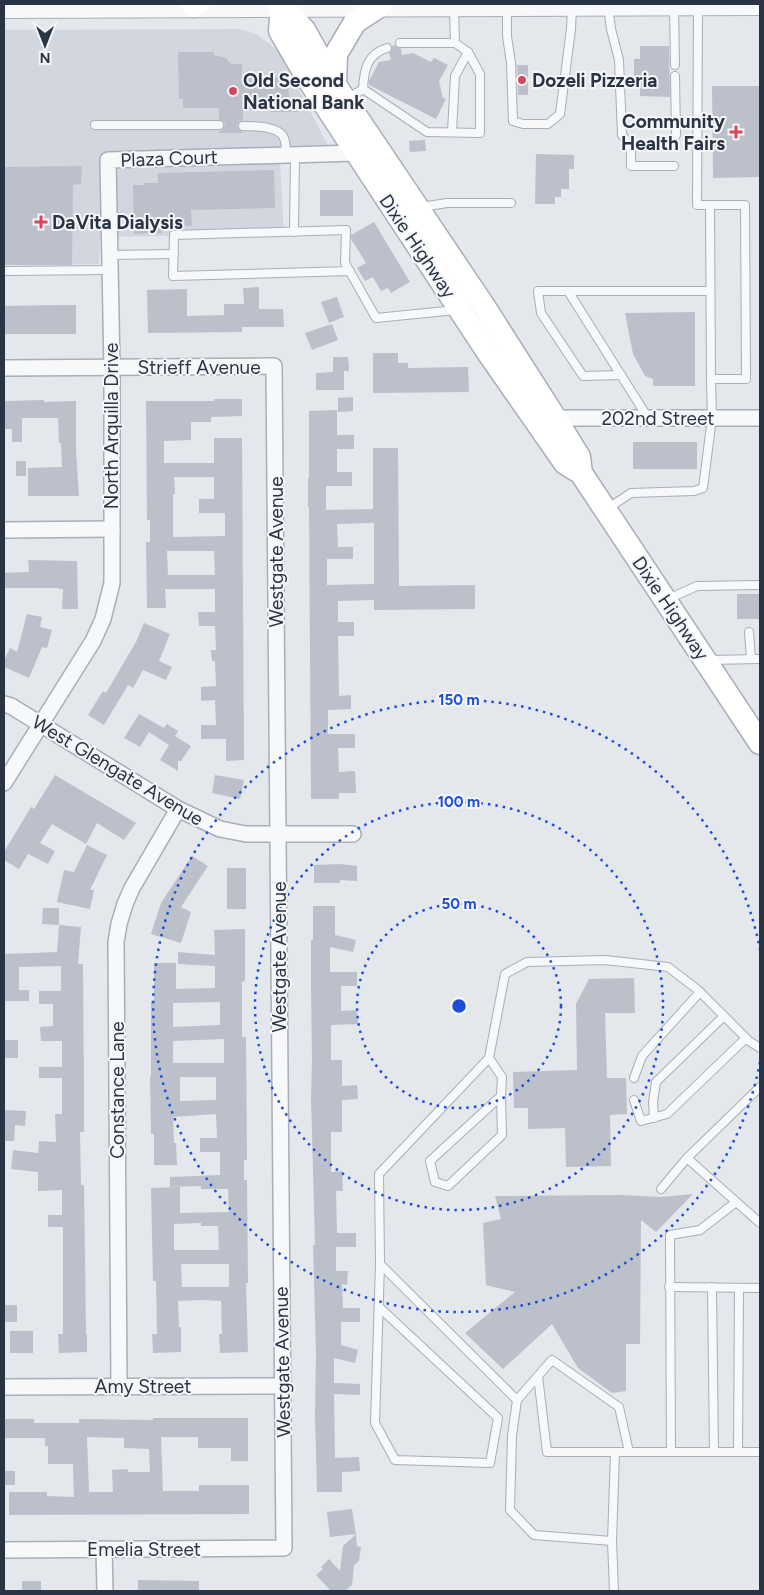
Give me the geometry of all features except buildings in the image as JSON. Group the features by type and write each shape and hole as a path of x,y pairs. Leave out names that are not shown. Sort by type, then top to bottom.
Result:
{"main road":[{"name":"Dixie Highway","path":"281,4 304,30 348,92 417,208 485,308 579,457 582,473 760,743"},
{"name":"Dixie Highway","path":"281,4 280,31 308,79 487,351 566,463 582,473"},
{"path":"348,92 336,54 355,22 381,5"}],"street":[{"path":"4,8 281,4 572,6 760,4"},
{"name":"Plaza Court","path":"109,270 108,160 356,153"},
{"name":"North Arquilla Drive","path":"4,783 99,630 108,604 112,583 112,368 109,270"},
{"name":"Strieff Avenue","path":"4,368 274,366"},
{"name":"Westgate Avenue","path":"274,366 284,1548"},
{"name":"202nd Street","path":"555,418 760,418"},
{"path":"4,530 112,529"},
{"name":"West Glengate Avenue","path":"4,704 11,706 178,809 220,830 246,834 353,834"},
{"name":"Constance Lane","path":"119,1386 116,942 123,911 132,888 178,809"},
{"name":"Amy Street","path":"4,1387 282,1386"},
{"name":"Emelia Street","path":"4,1550 284,1548"},
{"path":"104,1550 105,1591"}],"lane":[{"path":"608,5 611,29 620,60 622,135 631,146 631,166 674,166"},
{"path":"674,5 675,65"},
{"path":"698,5 697,205 745,204 746,379 711,379"},
{"path":"454,6 455,43"},
{"path":"507,6 507,36 511,63 513,121 523,124 548,124 560,114 571,29 572,6"},
{"path":"387,48 378,51 369,61 364,75 348,92 427,132 480,133 480,74 468,52 455,43 400,44"},
{"path":"452,132 455,76 468,52"},
{"path":"631,146 666,146 676,135 675,76"},
{"path":"96,125 218,125"},
{"path":"243,126 264,126 281,134 285,141 291,155 294,232"},
{"path":"417,208 447,203 511,203"},
{"path":"606,510 631,493 694,491 702,488 712,418 710,205"},
{"path":"350,272 173,276 174,235 346,230 345,263 376,318 460,309"},
{"path":"109,255 174,254"},
{"path":"4,271 109,270"},
{"path":"620,375 583,376 541,312 538,291 710,291"},
{"path":"568,291 648,418"},
{"path":"666,600 696,586 760,585"},
{"path":"749,632 751,659"},
{"path":"706,660 760,659"},
{"path":"379,1307 498,1418 490,1463 395,1460 375,1423 380,1264 379,1174 489,1058 505,974 527,962 605,960 668,967 700,992 746,1038 760,1048"},
{"path":"634,1078 642,1056 700,992"},
{"path":"654,1118 656,1082 724,1016"},
{"path":"634,1100 641,1121 666,1114 746,1038"},
{"path":"489,1058 502,1076 502,1135 448,1186 434,1182 430,1161 501,1096"},
{"path":"661,1189 687,1158 760,1088"},
{"path":"687,1158 760,1223"},
{"path":"671,1452 670,1235 700,1230 736,1202"},
{"path":"380,1264 517,1400"},
{"path":"669,1287 760,1288"},
{"path":"712,1288 714,1452"},
{"path":"738,1452 740,1288"},
{"path":"612,1541 534,1535 510,1510 512,1436 517,1400 552,1360 619,1407 629,1452"},
{"path":"538,1376 547,1452 760,1452"},
{"path":"614,1591 612,1541 615,1452"}],"shaded area":[{"path":"240,29 256,34 279,51 336,161 280,162 284,234 100,237 99,264 4,265 4,30"}],"place":[{"name":"Dozeli Pizzeria","path":"522,80"},
{"name":"Old Second National Bank","path":"233,91"},
{"name":"Community Health Fairs","path":"736,132"},
{"name":"DaVita Dialysis","path":"41,222"}]}
